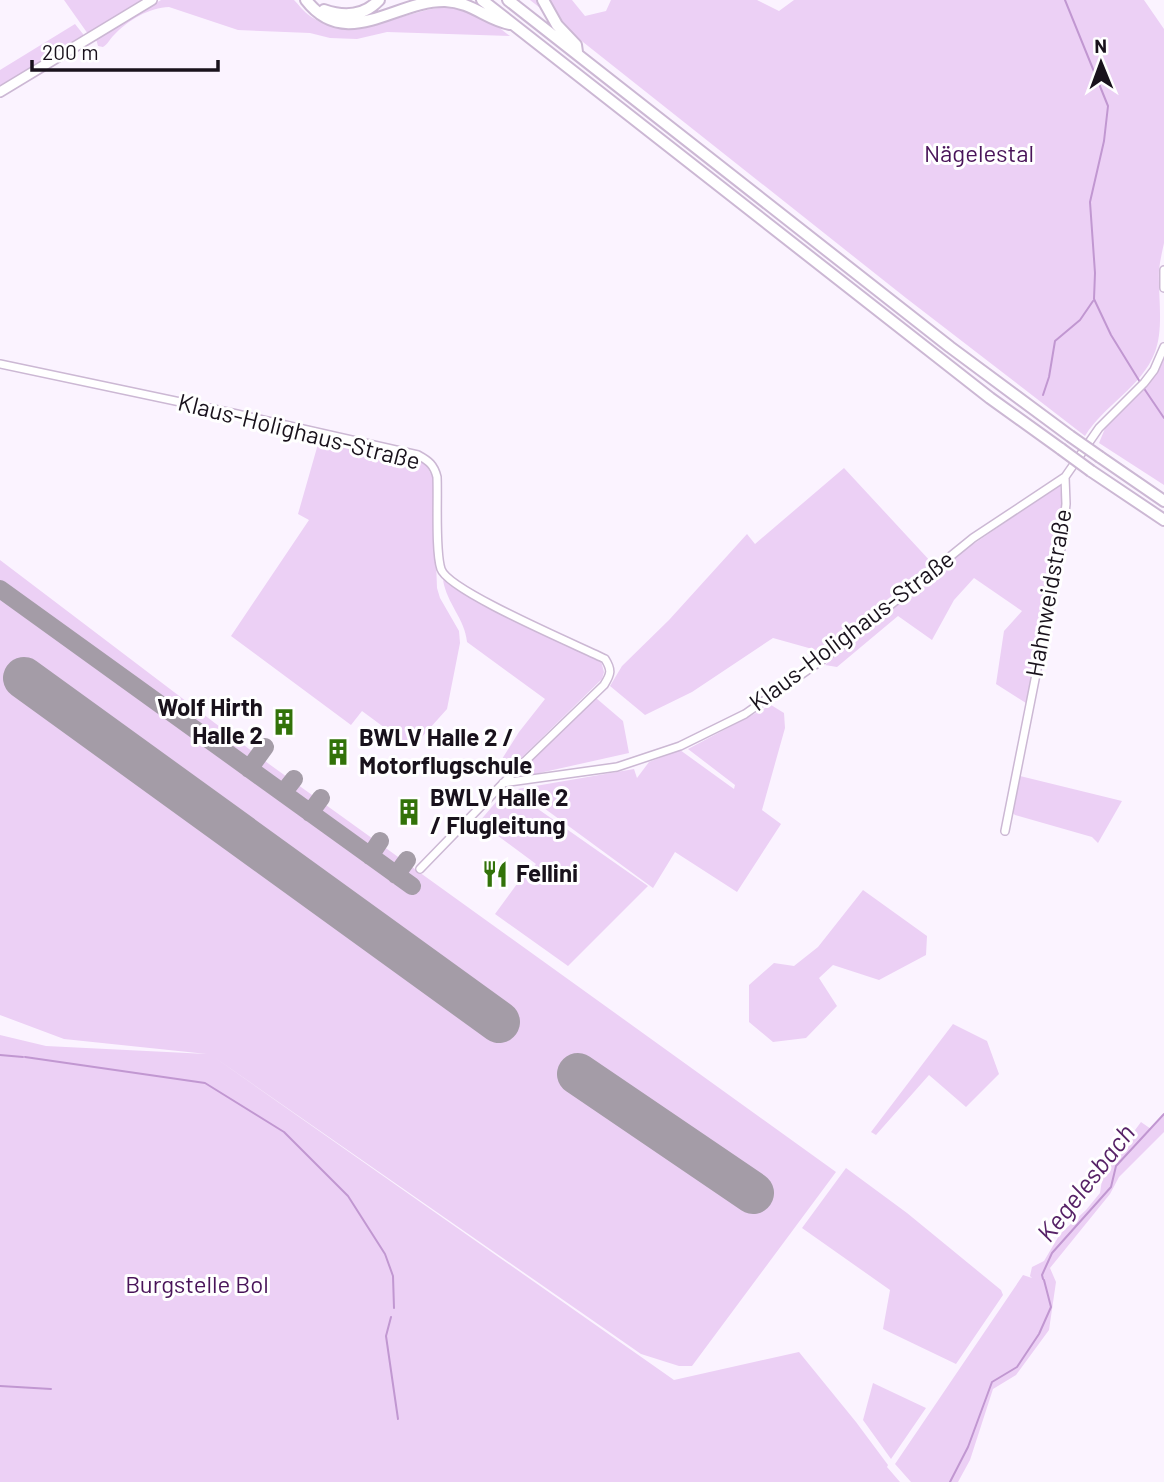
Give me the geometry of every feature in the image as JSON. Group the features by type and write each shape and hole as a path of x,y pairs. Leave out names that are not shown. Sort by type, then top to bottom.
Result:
{"highway":[{"path":"306,0 322,10 343,15 366,10 379,0"},
{"path":"306,0 319,14 339,22 368,21 418,3 440,1 468,5 499,22 515,25"},
{"path":"482,0 989,398 1164,520"},
{"path":"508,0 982,372 1164,501"},
{"path":"543,0 557,25 576,45 578,55"}],"main road":[{"path":"0,92 152,0"}],"street":[{"path":"1164,270 1164,288"},
{"name":"Hahnweidstraße","path":"1005,831 1062,538 1066,504 1065,477 1090,438 1154,370 1164,347"},
{"name":"Klaus-Holighaus-Straße","path":"0,364 418,455 435,467 440,559 444,575 469,593 605,659 611,668 611,674 604,685 503,783 420,869"},
{"name":"Klaus-Holighaus-Straße","path":"503,783 617,766 680,746 725,725 825,658 938,565 1065,477"}],"green space":[{"path":"64,0 142,0 88,34"},
{"path":"161,0 294,0 310,16 327,25 345,28 381,23 435,8 453,7 469,10 483,17 510,36 387,32 357,39 330,38 310,33 238,30 169,7 154,9 139,16 119,30 105,46 98,46 96,39"},
{"name":"Nägelestal","path":"530,0 572,0 585,16 606,11 611,0 757,0 779,11 794,0 1144,0 1164,29 1164,243 1159,270 1158,343 1149,364 1085,436"},
{"path":"75,24 83,38 0,90 0,70"},
{"path":"1164,358 1164,485 1099,443 1106,426 1146,386"},
{"path":"320,437 415,457 425,463 433,478 437,588 459,631 460,643 447,709 412,748 362,711 351,725 231,636 309,520 298,514"},
{"path":"844,468 932,563 823,652 773,638 692,692 645,715 610,686 622,666 669,620 747,534 755,544"},
{"path":"1060,485 1062,503 1052,572 1026,703 996,684 1004,631 1022,611 974,578 954,600 932,640 898,616 837,667 825,665 918,586 972,545"},
{"name":"Burgstelle Bol","path":"0,560 269,764 836,1172 692,1366 679,1366 641,1354 211,1055 674,1380 799,1352 900,1482 0,1482 0,1035 46,1046 207,1054 64,1039 0,1015"},
{"path":"443,580 479,603 601,661 604,672 602,679 512,767 502,759 545,699 467,642"},
{"path":"596,698 623,721 629,753 526,776 520,771"},
{"path":"771,705 784,713 785,728 762,810 781,824 737,892 675,852 653,888 518,789 634,769 637,778 649,762 680,750 734,789 735,785 688,749"},
{"path":"1020,776 1122,801 1098,843 1092,837 1015,815 1012,812"},
{"path":"508,788 648,886 568,966 495,914 525,873 528,874 536,864 479,822"},
{"path":"863,890 927,936 926,955 879,980 833,965 819,978 837,1006 806,1038 773,1042 749,1022 749,985 774,963 794,966 818,947"},
{"path":"953,1024 987,1041 999,1074 966,1107 929,1075 876,1135 871,1132"},
{"path":"1164,1115 1164,1132 1119,1177 1110,1194 1050,1268 1056,1282 1049,1330 1016,1375 993,1389 970,1460 958,1482 911,1482 895,1464 1023,1275 1032,1278 1032,1267 1044,1261 1060,1234 1100,1193 1103,1173 1141,1122 1151,1129"},
{"path":"846,1168 907,1213 1001,1290 1003,1295 956,1364 883,1329 890,1290 802,1228"},
{"path":"873,1383 926,1408 891,1459 863,1420"}],"waterway":[{"name":"Kegelesbach","path":"1065,0 1108,106 1104,141 1090,202 1094,299 1111,335 1140,382"},
{"path":"1043,395 1055,341 1080,320 1093,301"},
{"name":"Kegelesbach","path":"1143,387 1164,418"},
{"path":"0,1055 23,1057"},
{"path":"25,1057 205,1083 284,1132 348,1196 385,1254 393,1276 394,1308"},
{"name":"Kegelesbach","path":"1043,1279 1042,1275 1052,1253 1111,1187 1116,1166 1164,1114"},
{"name":"Kegelesbach","path":"950,1482 968,1447 992,1382 1017,1367 1039,1334 1051,1307 1044,1280"},
{"path":"391,1317 386,1336 398,1419"},
{"path":"0,1386 51,1389"}],"taxiway":[{"path":"0,589 412,886"},
{"path":"249,769 265,747"},
{"path":"283,793 294,779"},
{"path":"310,813 321,798"},
{"path":"370,856 380,841"},
{"path":"396,875 407,860"}],"runway":[{"path":"24,678 499,1022"},
{"path":"578,1074 753,1193"}],"place":[{"name":"Wolf Hirth Halle 2","path":"284,722"},
{"name":"BWLV Halle 2 / Motorflugschule","path":"338,752"},
{"name":"BWLV Halle 2 / Flugleitung","path":"409,812"},
{"name":"Fellini","path":"495,874"}]}
